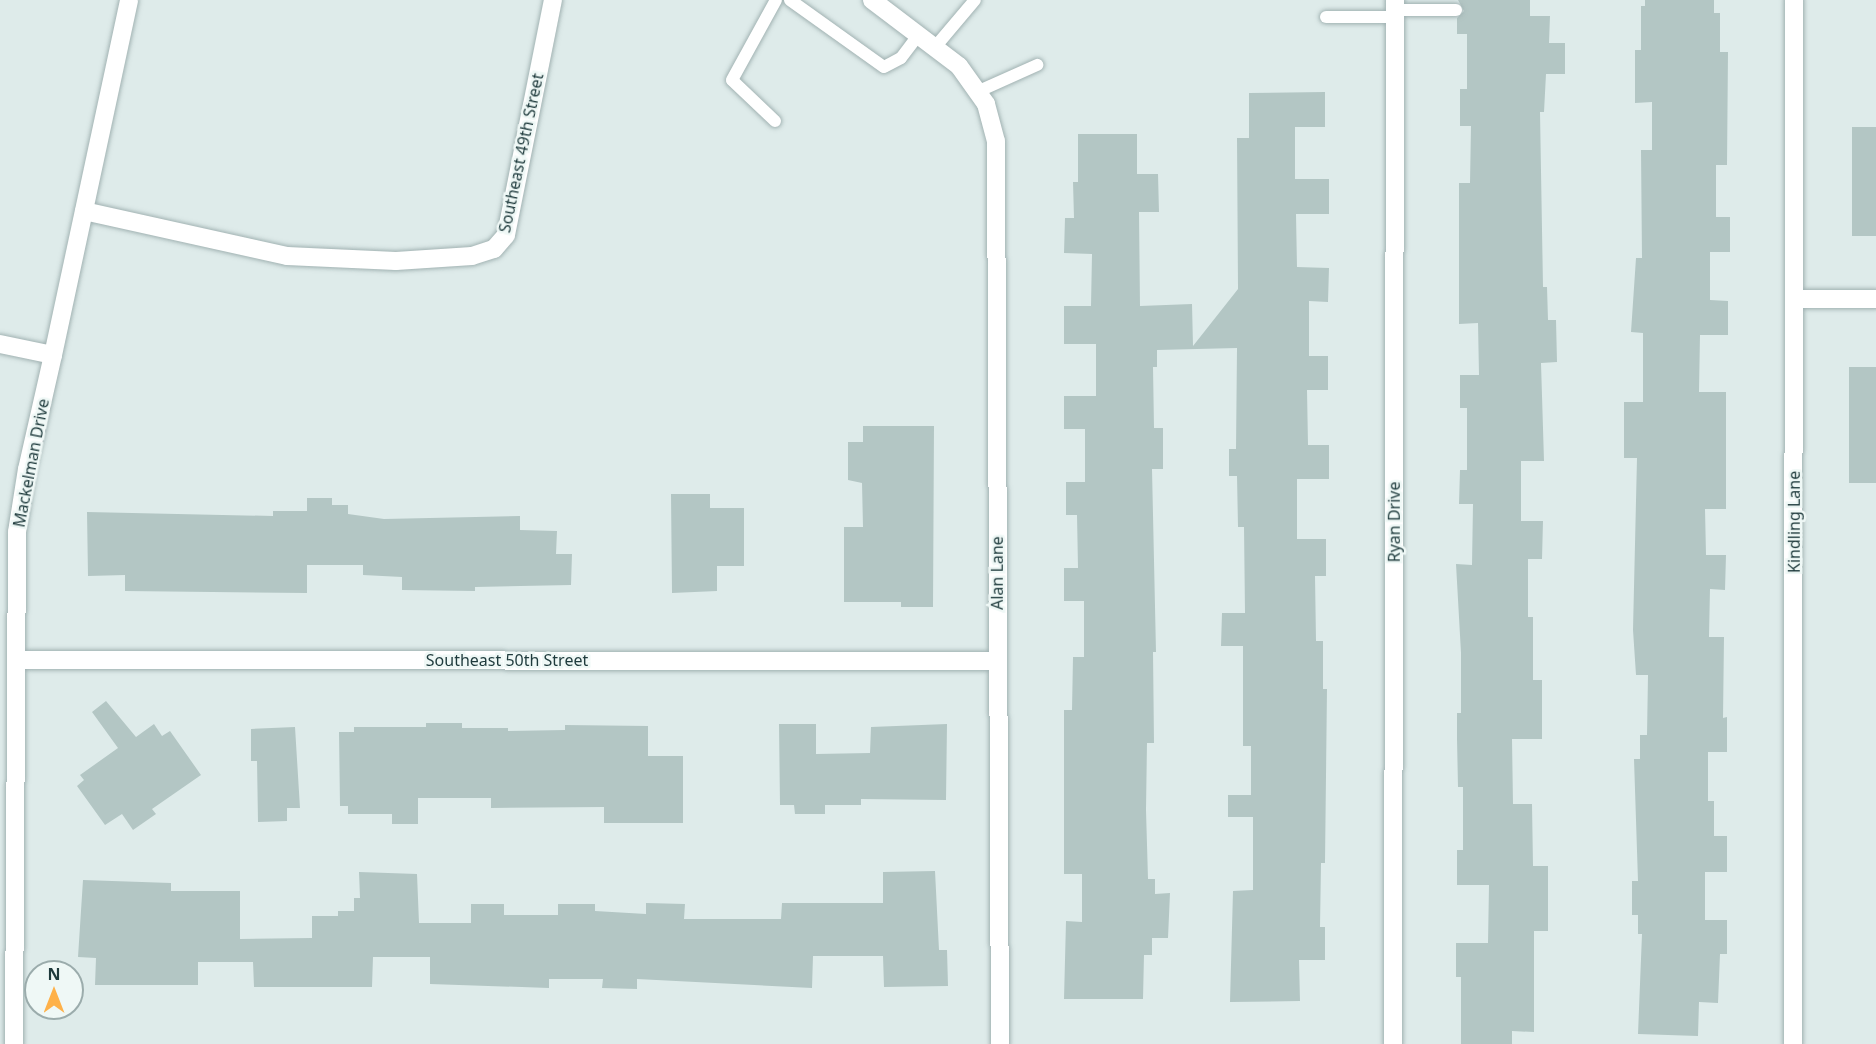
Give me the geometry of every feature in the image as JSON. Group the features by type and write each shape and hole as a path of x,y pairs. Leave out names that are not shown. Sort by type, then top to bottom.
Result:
{"street":[{"name":"Mackelman Drive","path":"14,1044 17,532 27,469 129,0"},
{"name":"Southeast 49th Street","path":"84,211 287,256 396,261 472,256 494,249 506,236 553,0"},
{"path":"872,0 919,33 959,66 982,98"},
{"name":"Kindling Lane","path":"1793,1044 1794,0"},
{"name":"Ryan Drive","path":"1393,1044 1395,9"},
{"name":"Alan Lane","path":"982,98 996,141 1000,1044"},
{"path":"1795,299 1876,299"},
{"path":"0,344 53,355"},
{"name":"Southeast 50th Street","path":"18,660 997,661"}],"lane":[{"path":"775,121 732,80 776,0"},
{"path":"790,0 884,67 901,58 919,33"},
{"path":"936,46 975,0"},
{"path":"1326,17 1395,9 1456,10"},
{"path":"982,98 1037,65"}],"building":[{"path":"1458,0 1530,0 1530,16 1550,16 1549,43 1565,43 1565,74 1546,74 1544,112 1540,112 1543,287 1547,287 1548,320 1556,320 1557,362 1541,363 1544,461 1521,461 1521,521 1543,521 1542,559 1528,559 1528,617 1533,617 1533,680 1542,680 1542,739 1512,739 1513,804 1532,804 1533,866 1548,866 1548,931 1534,931 1534,1032 1512,1031 1512,1044 1461,1044 1461,977 1456,977 1456,943 1488,943 1489,885 1457,885 1457,850 1463,850 1463,787 1458,787 1457,713 1461,713 1461,653 1456,564 1472,565 1473,504 1459,504 1460,470 1467,470 1467,408 1460,408 1460,375 1479,375 1478,323 1459,324 1459,183 1470,183 1471,126 1460,126 1460,89 1467,89 1467,34 1457,34 1457,18 1464,11"},
{"path":"1645,0 1714,0 1714,13 1720,13 1720,52 1728,52 1727,165 1716,165 1716,217 1730,217 1730,252 1710,252 1710,300 1728,301 1728,335 1700,335 1699,392 1726,392 1726,509 1705,509 1706,555 1726,555 1725,590 1710,589 1709,637 1724,637 1723,718 1727,717 1727,752 1708,752 1708,801 1714,801 1714,836 1727,836 1727,872 1705,872 1705,920 1727,920 1727,954 1720,954 1718,1003 1699,1002 1698,1036 1638,1034 1642,934 1638,934 1638,915 1632,915 1632,881 1638,881 1634,759 1640,759 1640,735 1647,735 1648,675 1636,675 1633,630 1637,458 1624,458 1624,402 1643,402 1643,333 1631,332 1636,258 1642,258 1641,150 1652,150 1652,102 1635,103 1635,50 1641,50 1641,6 1645,6"},
{"path":"1325,92 1325,127 1295,127 1295,179 1329,179 1329,214 1296,214 1297,267 1329,268 1328,302 1309,301 1309,356 1328,356 1328,390 1307,390 1308,445 1329,445 1329,479 1297,479 1297,539 1326,539 1326,576 1315,576 1316,641 1323,641 1323,689 1327,689 1325,863 1321,863 1320,927 1325,927 1325,960 1299,960 1300,1001 1230,1002 1233,891 1253,890 1253,817 1228,817 1228,795 1251,795 1251,746 1243,746 1243,646 1221,646 1222,613 1245,613 1244,527 1238,527 1237,476 1229,476 1229,449 1236,449 1237,348 1157,350 1157,367 1153,367 1154,428 1163,428 1163,469 1152,469 1156,652 1153,652 1154,743 1147,743 1146,810 1148,879 1155,879 1155,894 1170,893 1168,938 1152,938 1152,955 1144,955 1143,999 1064,999 1066,921 1082,922 1082,874 1064,874 1064,710 1072,710 1073,657 1084,657 1084,601 1064,601 1064,568 1078,568 1077,515 1066,515 1066,482 1085,482 1085,429 1064,429 1064,396 1096,396 1096,344 1064,344 1064,306 1091,306 1092,254 1064,253 1065,218 1074,218 1073,182 1078,182 1078,134 1137,134 1137,174 1158,174 1159,212 1139,212 1140,306 1192,304 1193,346 1238,289 1237,138 1249,138 1249,93"},
{"path":"1852,127 1876,127 1876,236 1852,236"},
{"path":"1849,367 1876,367 1876,483 1849,483"},
{"path":"863,426 934,426 933,607 901,607 901,602 844,602 844,527 863,527 862,483 848,480 848,442 863,442"},
{"path":"671,494 710,494 710,508 744,508 744,566 717,566 717,591 672,593"},
{"path":"307,498 332,498 332,505 348,505 348,514 384,519 520,516 520,530 557,531 556,554 572,554 571,585 475,587 475,591 402,590 402,577 363,575 363,565 307,565 307,593 125,591 125,575 88,576 87,512 273,516 273,511 307,511"},
{"path":"106,701 136,737 154,724 162,736 170,731 201,775 152,809 156,814 133,830 122,814 105,825 77,786 84,780 80,775 118,748 92,712"},
{"path":"426,723 462,723 462,728 508,728 508,731 565,730 565,725 648,726 648,756 683,756 683,823 604,823 604,807 491,808 491,798 418,798 418,824 392,824 392,814 348,814 348,806 340,806 339,732 354,732 354,727 426,727"},
{"path":"779,724 816,724 816,754 870,753 871,727 947,724 946,800 861,799 861,805 825,805 825,814 795,814 794,805 780,805"},
{"path":"295,727 300,808 287,808 287,821 258,822 257,761 251,761 251,729"},
{"path":"935,871 939,950 947,950 948,986 884,987 883,956 813,956 812,988 637,979 637,989 602,988 603,979 549,979 549,988 430,984 430,957 373,957 372,987 254,987 253,962 198,962 198,985 95,985 96,958 78,957 83,880 171,883 171,891 240,891 240,939 312,938 312,916 338,916 338,911 354,911 354,898 360,898 359,872 417,874 419,923 471,923 471,904 504,904 504,915 558,915 558,904 595,904 595,911 646,914 646,903 685,904 684,919 781,919 782,903 883,903 883,872"}]}
